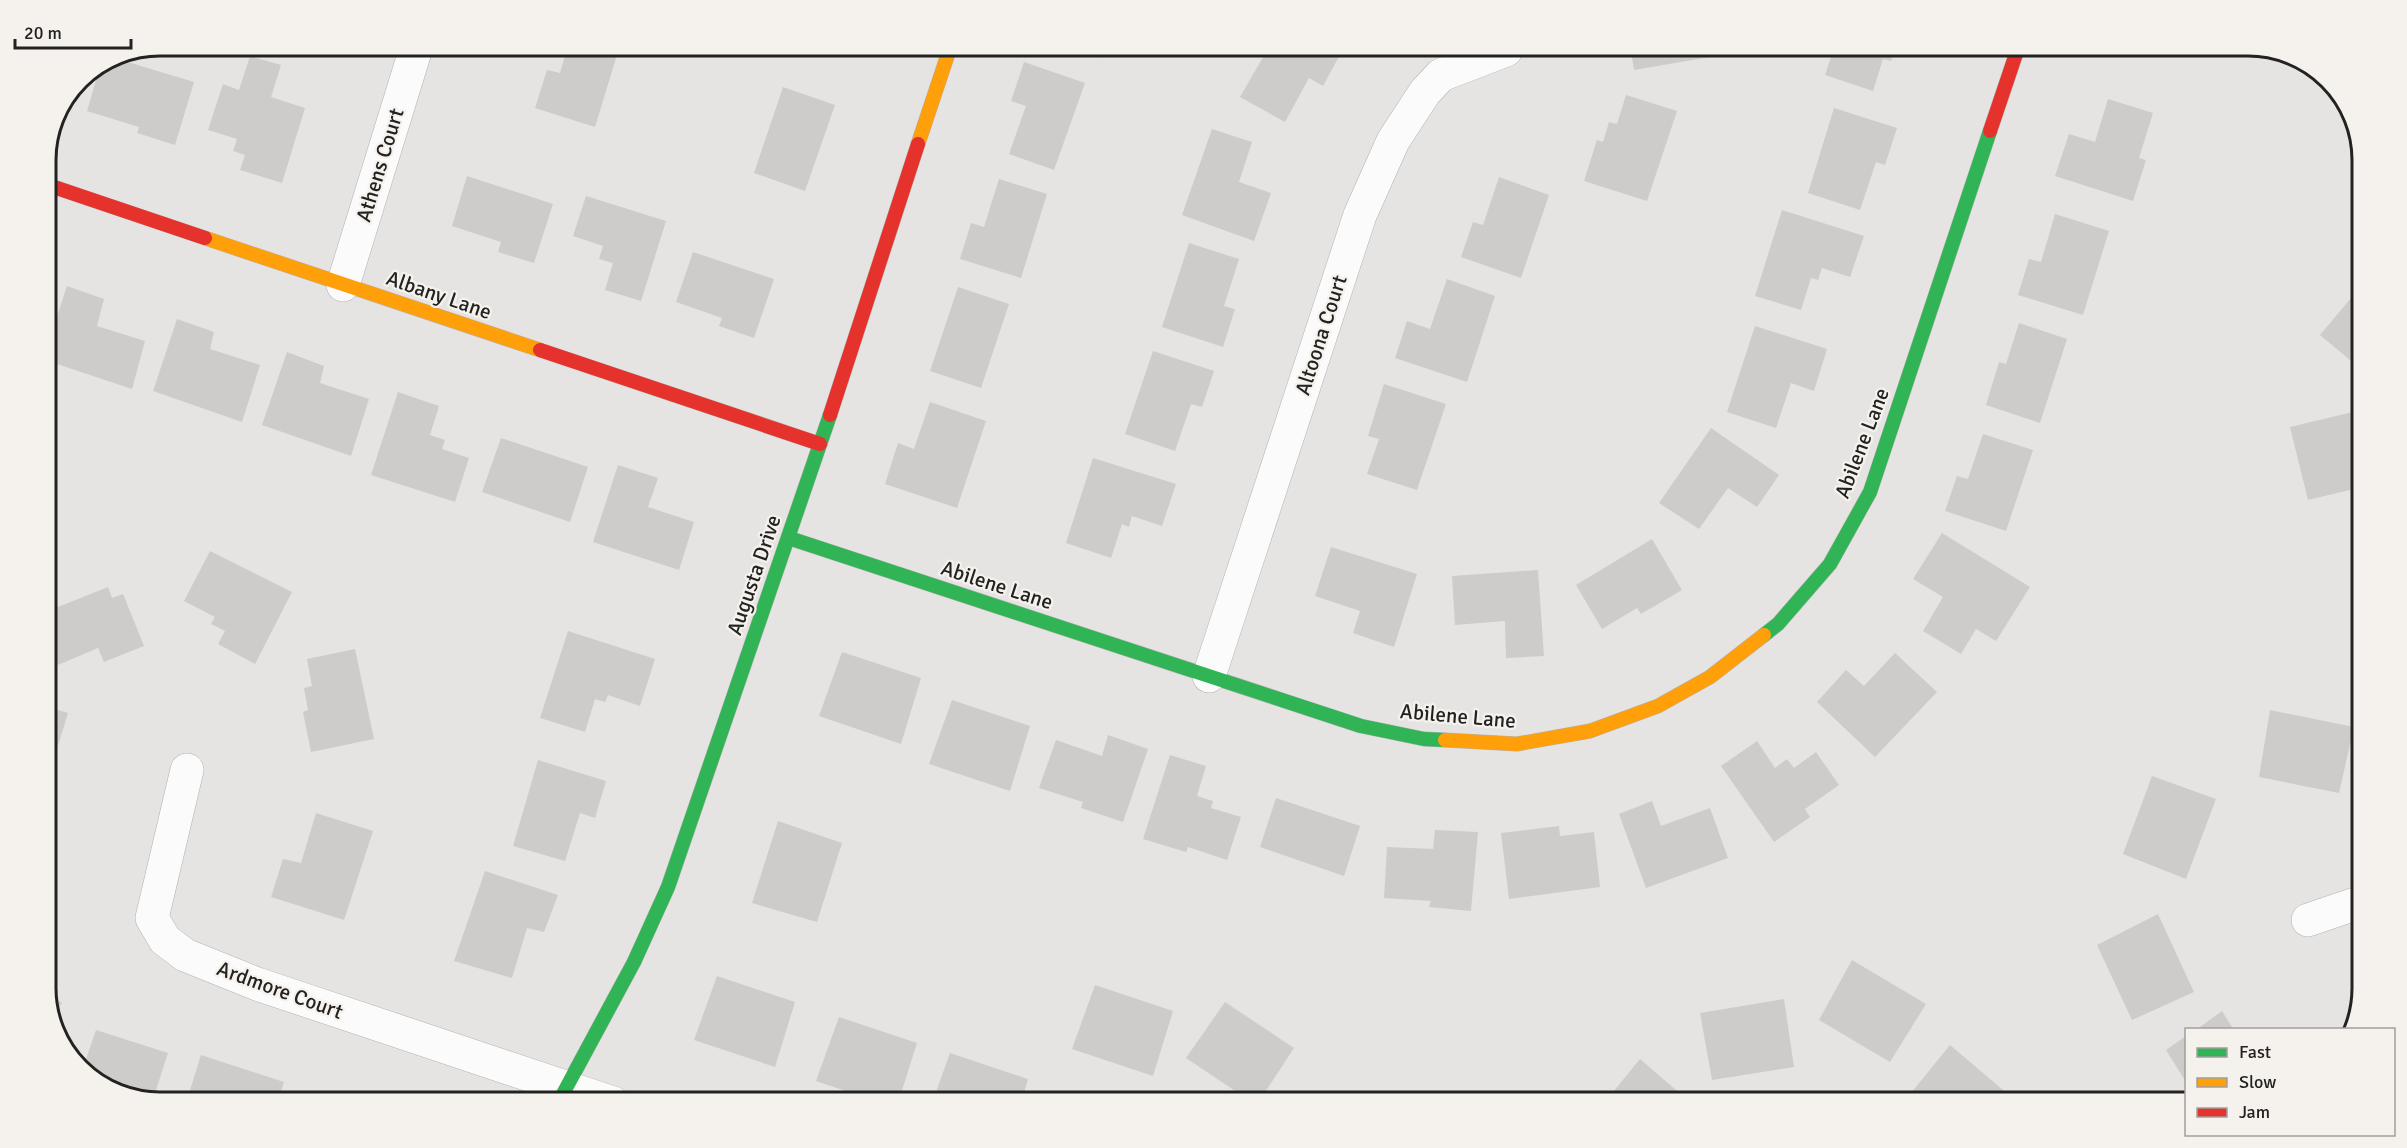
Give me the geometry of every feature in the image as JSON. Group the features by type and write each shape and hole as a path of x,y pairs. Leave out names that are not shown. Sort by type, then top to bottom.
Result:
{"street":[{"name":"Athens Court","path":"343,285 414,56"},
{"name":"Augusta Drive","path":"565,1092 634,962 668,887 789,538 947,56"},
{"name":"Altoona Court","path":"1209,676 1360,215 1393,141 1425,92 1441,75 1490,56"},
{"name":"Abilene Lane","path":"789,538 1361,726 1424,739 1517,744 1590,731 1658,706 1710,677 1778,624 1830,564 1870,492 2015,56"},
{"name":"Albany Lane","path":"56,188 820,444"},
{"name":"Ardmore Court","path":"187,770 152,918 165,940 184,955 257,984 555,1092"},
{"path":"2308,920 2352,905"}],"building":[{"path":"250,56 281,65 271,97 305,108 282,183 240,170 245,155 233,151 237,139 208,130 223,84 239,90"},
{"path":"565,56 617,56 595,127 535,108 547,70 560,73"},
{"path":"1264,56 1339,56 1323,86 1309,78 1285,122 1240,97"},
{"path":"1632,56 1710,56 1710,57 1634,70"},
{"path":"1831,56 1893,56 1891,61 1883,59 1873,91 1825,75"},
{"path":"125,61 194,82 175,145 137,133 139,127 87,111 97,76 107,69"},
{"path":"1024,62 1085,83 1054,170 1009,154 1026,106 1011,101"},
{"path":"783,87 835,105 805,191 754,173"},
{"path":"1626,95 1677,111 1647,201 1584,181 1597,140 1603,142 1609,122 1617,124"},
{"path":"2108,99 2153,113 2139,158 2146,160 2133,201 2055,176 2069,134 2095,142"},
{"path":"1834,108 1897,128 1885,165 1876,162 1860,210 1808,193"},
{"path":"1212,129 1252,142 1239,182 1271,193 1254,241 1182,215"},
{"path":"467,176 553,204 534,263 498,252 501,242 452,226"},
{"path":"1499,177 1549,195 1521,278 1461,257 1473,222 1483,225"},
{"path":"999,179 1047,194 1021,278 960,259 971,223 984,227"},
{"path":"586,196 666,221 641,301 605,290 613,263 599,259 603,246 573,236"},
{"path":"1782,210 1864,236 1850,277 1822,268 1818,280 1811,278 1801,310 1755,296"},
{"path":"2055,214 2109,231 2083,315 2018,295 2029,259 2041,262"},
{"path":"1189,243 1239,259 1224,306 1235,309 1223,347 1162,327"},
{"path":"693,252 774,279 754,338 719,326 722,318 676,302"},
{"path":"1447,279 1495,296 1467,382 1395,358 1407,321 1430,329"},
{"path":"67,286 104,299 97,326 145,341 132,389 56,364 56,320"},
{"path":"958,287 1009,304 981,388 930,371"},
{"path":"2351,298 2351,361 2320,335"},
{"path":"177,319 214,332 210,349 260,365 242,422 153,391"},
{"path":"2019,323 2067,339 2040,423 1986,405 1999,362 2006,364"},
{"path":"1755,326 1827,349 1814,391 1791,383 1776,428 1727,412"},
{"path":"1153,351 1214,371 1202,407 1191,404 1175,451 1125,434"},
{"path":"287,352 324,366 320,383 369,399 351,456 262,425"},
{"path":"1384,384 1446,404 1417,490 1367,474 1379,439 1368,436"},
{"path":"398,392 439,406 430,435 445,440 442,449 469,458 455,502 371,475"},
{"path":"930,402 986,421 957,508 885,484 898,443 914,449"},
{"path":"2351,412 2351,490 2308,500 2290,427"},
{"path":"1711,428 1779,475 1757,507 1728,488 1699,529 1659,503"},
{"path":"1983,434 2033,450 2006,531 1945,511 1957,476 1968,479"},
{"path":"501,438 588,467 570,522 482,492"},
{"path":"1093,458 1176,484 1162,526 1132,516 1129,527 1122,524 1111,558 1066,543"},
{"path":"618,465 658,478 648,507 694,522 679,570 593,542"},
{"path":"1942,533 2030,587 1996,641 1976,629 1961,654 1923,631 1943,597 1913,579"},
{"path":"1652,539 1682,590 1641,614 1637,608 1602,629 1576,585"},
{"path":"1331,547 1417,574 1394,647 1353,633 1360,611 1315,596"},
{"path":"210,551 292,592 255,664 218,644 225,631 211,624 215,617 184,601"},
{"path":"1538,570 1544,656 1506,658 1505,621 1455,625 1452,576"},
{"path":"108,587 112,598 123,594 144,646 104,662 98,648 58,665 56,660 56,602 58,607"},
{"path":"568,631 655,659 640,706 608,695 605,702 595,699 585,732 540,718"},
{"path":"355,649 374,739 311,752 303,712 308,710 304,688 312,686 307,659"},
{"path":"842,652 921,678 901,744 819,716"},
{"path":"1895,653 1937,692 1875,757 1817,702 1846,670 1864,686"},
{"path":"952,700 1030,726 1010,791 929,764"},
{"path":"56,709 68,713 56,752"},
{"path":"2270,710 2352,727 2352,737 2339,793 2259,777"},
{"path":"1108,735 1148,749 1123,822 1081,808 1083,802 1039,788 1056,740 1102,756"},
{"path":"1757,741 1775,768 1787,759 1794,768 1816,752 1839,785 1805,809 1810,817 1774,842 1721,766"},
{"path":"1170,755 1206,766 1197,796 1213,801 1211,808 1241,817 1227,860 1188,847 1186,852 1143,839"},
{"path":"538,760 606,781 595,818 580,813 565,861 513,846"},
{"path":"2152,776 2216,799 2186,879 2123,854"},
{"path":"1276,798 1360,826 1344,876 1260,847"},
{"path":"1652,801 1661,826 1710,808 1728,858 1646,888 1619,814"},
{"path":"316,813 373,831 344,920 271,897 283,859 301,863"},
{"path":"778,821 842,843 817,922 752,903"},
{"path":"1559,826 1560,836 1594,832 1600,887 1509,899 1501,833"},
{"path":"1435,830 1478,832 1471,911 1429,907 1431,901 1384,898 1387,847 1433,849"},
{"path":"485,871 558,895 544,932 527,928 512,978 454,961"},
{"path":"2158,914 2194,992 2132,1020 2097,945"},
{"path":"1852,960 1926,1004 1890,1062 1819,1020"},
{"path":"717,976 795,1002 775,1067 694,1040"},
{"path":"1095,985 1173,1011 1153,1076 1072,1049"},
{"path":"56,999 62,1003 57,1010"},
{"path":"1784,999 1794,1067 1712,1080 1700,1013"},
{"path":"1225,1002 1294,1048 1265,1092 1237,1092 1186,1058"},
{"path":"2222,1011 2233,1028 2199,1028"},
{"path":"839,1017 917,1043 901,1092 848,1092 816,1081"},
{"path":"96,1030 168,1053 155,1092 139,1091 120,1085 107,1079 85,1061"},
{"path":"2185,1037 2185,1080 2166,1050"},
{"path":"1950,1045 2005,1092 1912,1092"},
{"path":"950,1053 1028,1079 1024,1092 936,1092"},
{"path":"201,1055 284,1082 281,1092 189,1092"},
{"path":"1640,1059 1678,1092 1613,1092"}],"traffic: fast":[{"path":"1764,635 1778,624 1830,564 1870,492 1990,131"},
{"path":"564,1092 634,962 668,887 830,415"},
{"path":"789,538 1361,726 1424,739 1445,740"}],"traffic: slow":[{"path":"918,144 947,56"},
{"path":"205,238 540,350"},
{"path":"1445,740 1517,744 1590,731 1658,706 1710,677 1764,635"}],"traffic: jam":[{"path":"1990,131 2015,56"},
{"path":"830,415 918,144"},
{"path":"56,188 205,238"},
{"path":"540,350 820,444"}]}
